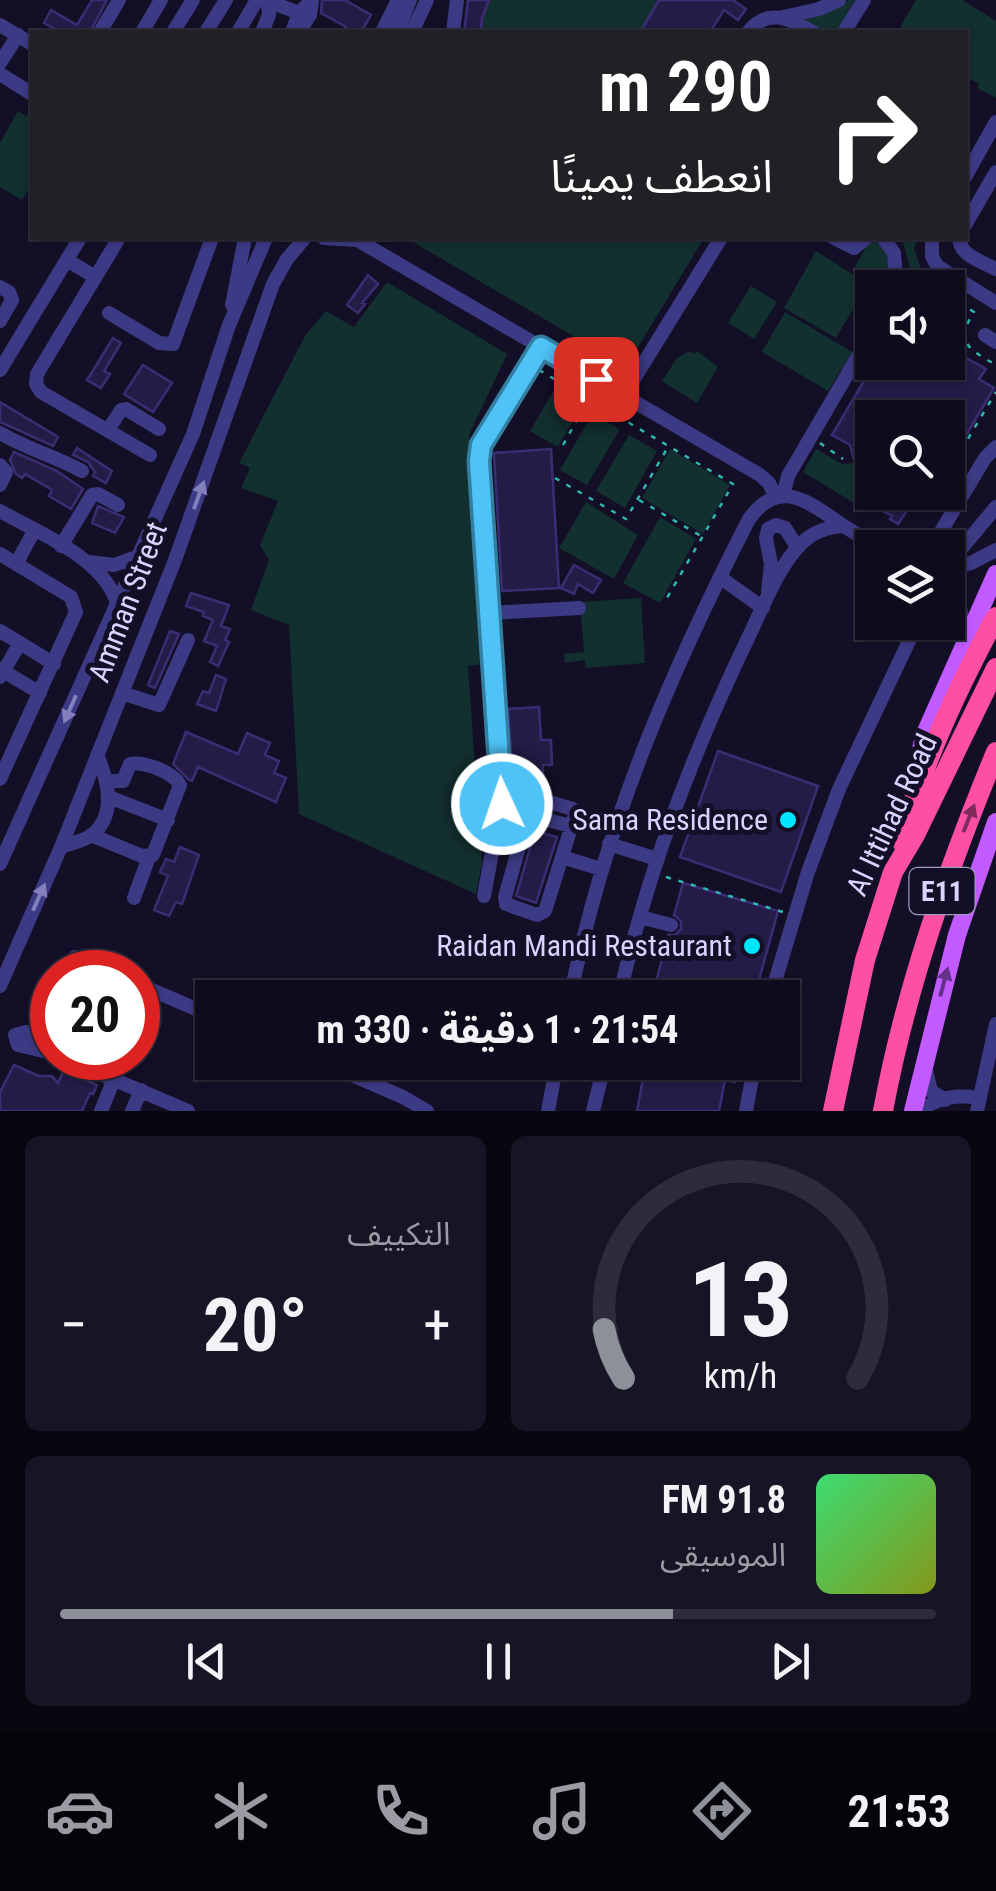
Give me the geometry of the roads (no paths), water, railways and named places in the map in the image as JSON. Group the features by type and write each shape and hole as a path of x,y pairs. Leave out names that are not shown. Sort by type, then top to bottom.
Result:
{"highway":[{"path":"893,872 913,800 996,617"},
{"name":"Al Ittihad Road","path":"830,1111 865,960 893,872 996,668"},
{"name":"E11","path":"883,1111 905,1010 923,950 964,830 996,752"}],"main road":[{"path":"913,800 924,736 996,574"},
{"path":"913,1111 957,936 996,822"}],"street":[{"path":"101,30 120,0"},
{"path":"143,30 161,0"},
{"path":"174,30 193,0"},
{"path":"207,30 226,0"},
{"path":"296,30 299,13 312,0"},
{"path":"298,30 310,15 312,0"},
{"path":"381,30 387,0"},
{"path":"382,30 398,0"},
{"path":"398,30 410,0"},
{"path":"413,30 427,0"},
{"path":"452,30 458,0"},
{"path":"761,0 774,21 806,30"},
{"path":"774,21 839,0"},
{"path":"845,30 864,0"},
{"path":"263,1 299,13"},
{"path":"240,30 263,1"},
{"path":"263,1 269,15 263,30"},
{"path":"0,25 30,43"},
{"path":"0,63 18,35"},
{"path":"0,74 30,93"},
{"path":"968,173 996,122"},
{"path":"968,220 996,172"},
{"path":"968,184 978,202"},
{"path":"0,370 79,240"},
{"path":"118,240 37,374 36,384 41,392 150,456"},
{"path":"109,313 159,343 174,344 211,240"},
{"path":"229,325 246,240"},
{"name":"Amman Street","path":"0,864 194,434 229,325 265,240"},
{"name":"Amman Street","path":"0,986 62,847 213,458 274,284 301,240"},
{"path":"357,240 760,475 780,496"},
{"path":"624,395 719,240"},
{"path":"838,240 854,248 859,248 865,240"},
{"path":"884,240 894,253 895,270"},
{"path":"932,240 932,256 937,266 996,303"},
{"path":"959,240 960,248 996,270"},
{"path":"66,260 95,278"},
{"path":"0,287 9,292 12,300 0,322"},
{"path":"484,896 502,804 480,452 484,437 541,347"},
{"path":"780,496 855,361"},
{"path":"108,430 123,409 159,429"},
{"path":"0,433 29,450 50,454 82,471"},
{"path":"942,530 985,458 996,447"},
{"path":"0,466 6,472 0,485"},
{"path":"61,546 92,495 98,494 118,505"},
{"path":"574,980 601,869 656,712 754,512 780,496 800,498 855,533"},
{"path":"736,549 759,517 779,506 800,506 839,523"},
{"path":"965,546 996,507"},
{"path":"0,511 88,562 110,584 118,607"},
{"path":"624,980 654,866 704,729 765,603 798,548 839,523"},
{"path":"765,603 771,564 768,529 776,524 785,528 798,548"},
{"path":"16,564 34,531"},
{"path":"978,532 978,545 992,553"},
{"path":"965,563 992,553"},
{"path":"0,554 76,603 74,621 0,779"},
{"path":"88,562 114,565 139,556"},
{"path":"718,583 747,599 765,603"},
{"path":"490,613 579,608"},
{"path":"965,628 966,635"},
{"path":"0,631 54,664"},
{"path":"122,693 159,705 188,640"},
{"path":"775,980 838,788 909,640"},
{"path":"20,643 1,672 40,693"},
{"path":"62,847 91,835 98,827 109,797 108,781 97,755"},
{"path":"91,835 149,856 156,853 180,790 176,778 134,762 123,781 108,781"},
{"path":"109,797 168,820"},
{"path":"554,803 573,809 571,826 544,913 506,904 504,897 528,815 571,826"},
{"path":"609,844 654,866"},
{"path":"134,898 149,856"},
{"path":"562,857 601,869"},
{"path":"640,917 671,925"},
{"path":"160,994 195,1009"},
{"path":"930,1039 927,1084 937,1096 957,1104 978,1106 996,1024"},
{"path":"100,1111 114,1080"},
{"path":"116,1080 188,1111"},
{"path":"364,1080 427,1111"},
{"path":"548,1111 554,1080"},
{"path":"594,1111 601,1080"},
{"path":"746,1111 752,1080"},
{"path":"132,1111 141,1090"},
{"path":"922,1111 928,1104 948,1099"}],"place":[{"name":"Sama Residence","path":"788,820"},
{"name":"Raidan Mandi Restaurant","path":"752,946"}]}
